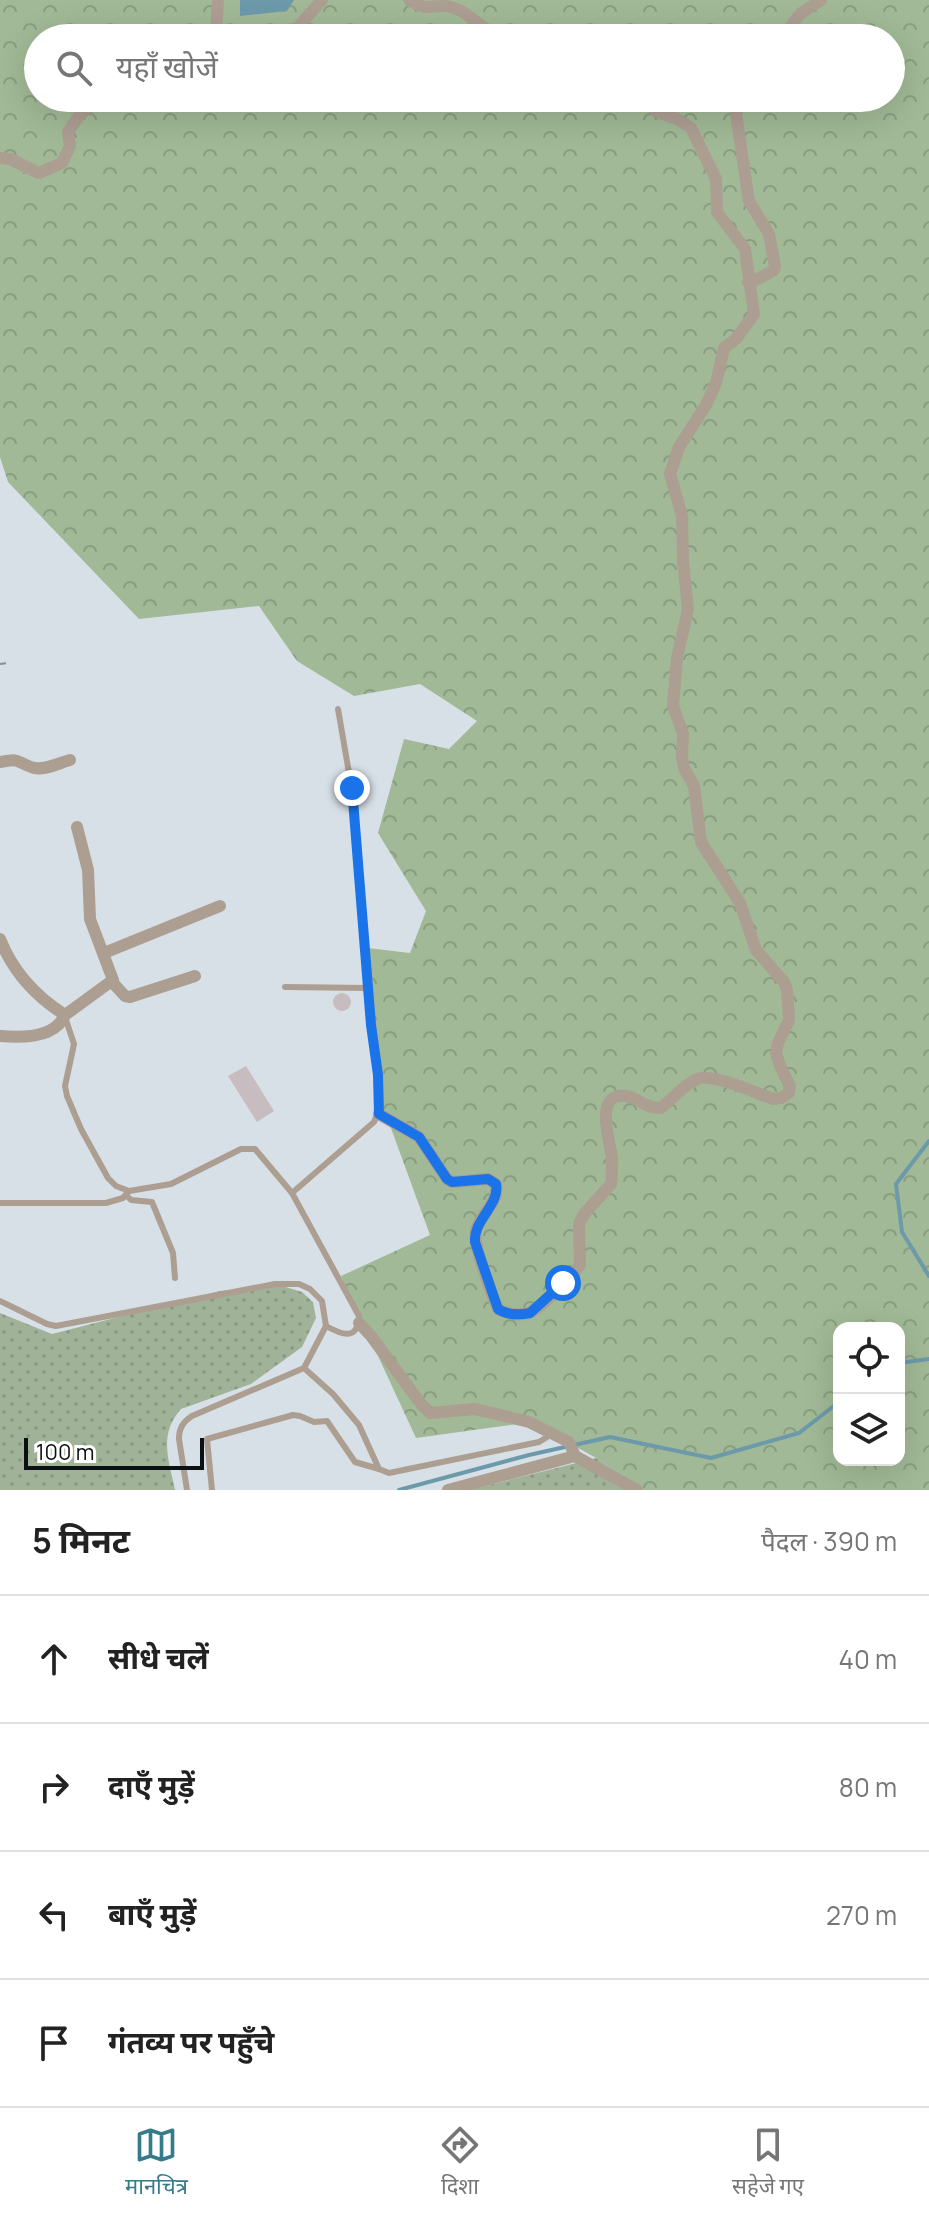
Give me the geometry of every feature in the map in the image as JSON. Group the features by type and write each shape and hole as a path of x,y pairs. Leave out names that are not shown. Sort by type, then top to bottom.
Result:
{"street":[{"path":"215,24 218,0"},
{"path":"301,24 322,0"},
{"path":"409,0 422,8 451,7 480,24"},
{"path":"792,24 800,14 821,0"},
{"path":"0,158 10,159 39,173 62,163 70,146 68,132 82,112"},
{"path":"379,1114 419,1137 452,1182 488,1179 496,1184 496,1194 476,1228 475,1242 498,1309 524,1314 536,1309 580,1265 579,1224 611,1184 612,1156 605,1117 613,1099 627,1096 661,1108 690,1083 702,1078 773,1099 789,1093 790,1086 776,1053 789,1020 787,990 784,982 756,950 740,903 701,842 694,786 684,768 683,734 673,706 677,658 688,609 682,516 670,474 679,447 716,383 724,348 736,339 754,314 745,249 717,212 716,179 691,128 658,112"},
{"path":"737,112 749,201 769,234 774,250 774,270 748,282"},
{"path":"0,762 17,760 32,768 41,768 70,760"},
{"path":"0,1036 26,1036 52,1030 65,1015 112,982 113,977 90,919 88,870 77,827"},
{"path":"104,953 220,906"},
{"path":"0,939 11,962 29,987 65,1015"},
{"path":"112,982 125,996 130,997 195,976"},
{"path":"359,1323 430,1413 475,1409 529,1422 569,1442 575,1456 620,1486 637,1490"},
{"path":"448,1490 575,1456"}],"lane":[{"path":"292,1193 362,1134 379,1114 353,796 338,709"},
{"path":"285,987 368,988"},
{"path":"65,1015 74,1044 65,1086 67,1096 108,1178 128,1193 131,1200 152,1202 172,1250 175,1278"},
{"path":"0,1203 118,1201 128,1193 171,1184 251,1147 292,1193 359,1316 354,1332 344,1334 326,1326"},
{"path":"0,1301 56,1326 287,1283 299,1284 318,1295 325,1309 326,1326 304,1368 184,1421 179,1439 187,1490"},
{"path":"304,1368 333,1394 359,1425 379,1469"},
{"path":"212,1490 207,1439 293,1415 314,1422 327,1421 355,1462 389,1473 539,1442 552,1434"}],"path":[{"path":"0,664 7,663"}],"green space":[{"path":"0,0 929,0 929,1490 633,1490 633,1483 596,1458 532,1422 416,1438 341,1276 430,1235 380,1098 368,948 410,953 426,911 378,833 404,739 449,749 477,721 420,684 354,696 297,661 259,606 139,619 8,482 0,457"},
{"path":"279,1285 302,1292 313,1302 316,1318 302,1347 251,1384 181,1409 167,1438 175,1490 0,1490 0,1313 52,1334 220,1291"},
{"path":"596,1458 634,1483 633,1490 469,1490"}],"water":[{"path":"240,0 294,0 287,11 240,16"}],"building":[{"path":"342,993 351,1002 342,1011 333,1002"},
{"path":"246,1066 274,1111 257,1122 228,1076"}],"waterway":[{"path":"929,1141 896,1184 902,1232 929,1276"},
{"path":"905,1362 929,1359"},
{"path":"399,1490 610,1437 711,1458 799,1433 833,1407"}],"route":[{"path":"352,788 379,1114 414,1132 452,1182 488,1179 496,1184 496,1194 476,1228 475,1242 498,1309 507,1313 530,1313 563,1283"}]}
